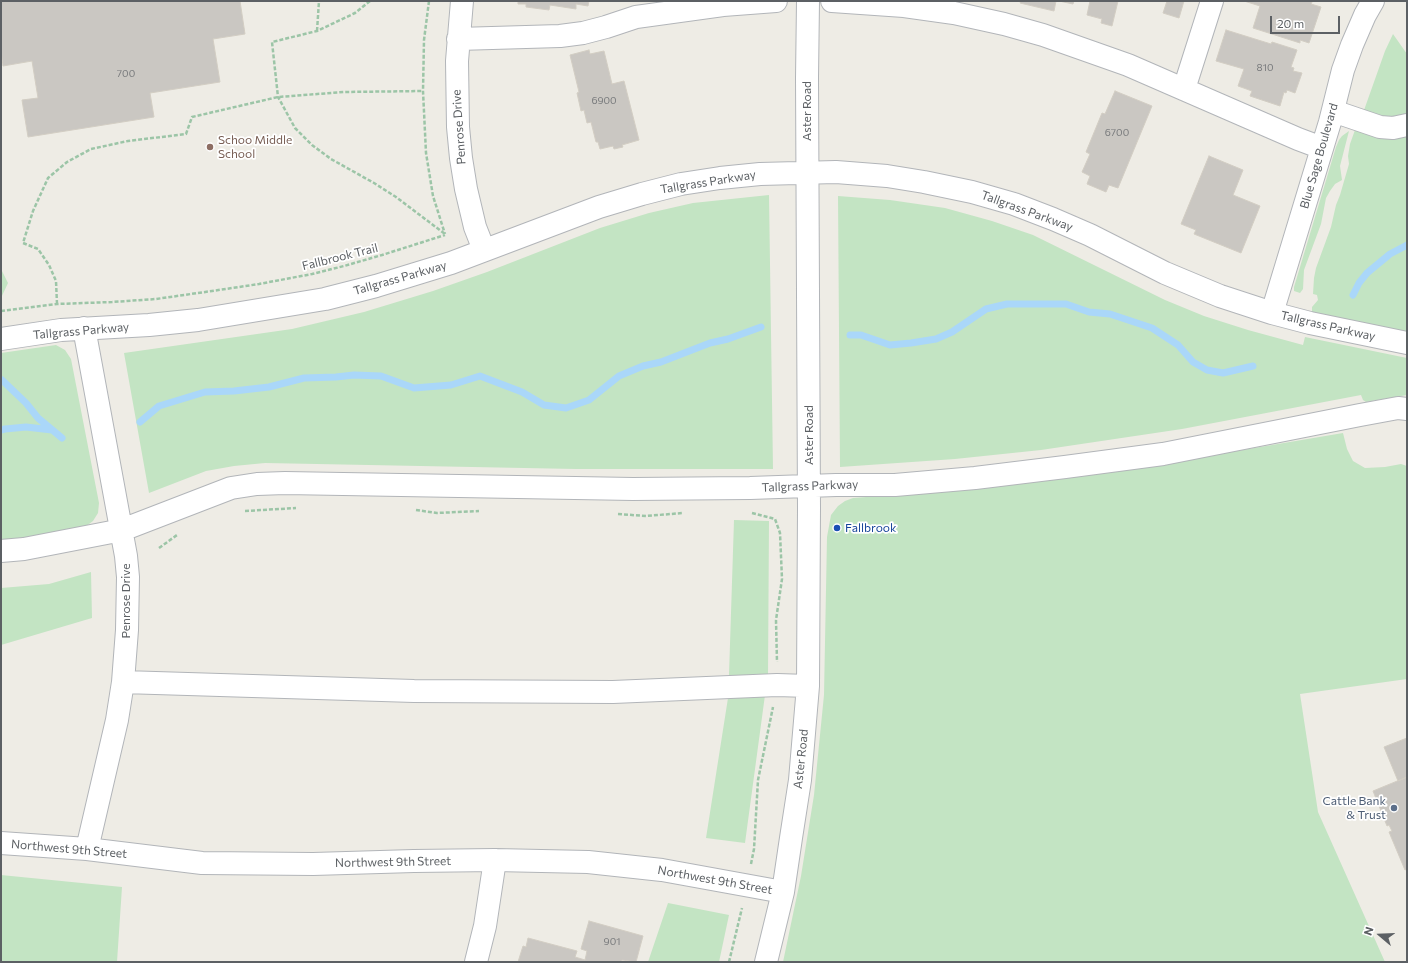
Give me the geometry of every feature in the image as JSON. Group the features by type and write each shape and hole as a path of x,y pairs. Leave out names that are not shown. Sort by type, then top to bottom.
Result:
{"street":[{"name":"Penrose Drive","path":"462,1 458,39 456,96 460,158 466,189 484,250"},
{"path":"458,39 560,36 583,33 606,27 634,9 776,1"},
{"name":"Aster Road","path":"766,962 783,892 800,780 808,686 808,1"},
{"path":"832,1 904,6 954,13 1004,24 1086,50 1184,88 1298,139 1322,148"},
{"path":"1184,88 1212,1"},
{"name":"Blue Sage Boulevard","path":"1272,313 1333,112 1343,70 1365,15 1373,1"},
{"path":"1333,112 1380,127 1394,128 1407,126"},
{"name":"Tallgrass Parkway","path":"1,339 84,328 142,326 198,320 326,299 433,269 469,257 599,207 681,184 760,174 836,172 887,176 924,182 972,192 1000,200 1053,219 1090,235 1165,274 1220,296 1272,313 1407,344"},
{"name":"Penrose Drive","path":"84,328 122,530 128,577 127,630 123,682 117,720 87,849"},
{"name":"Tallgrass Parkway","path":"1,551 24,549 122,530 231,488 257,484 285,483 633,489 750,488 809,485 895,484 975,478 1163,454 1360,415 1398,408 1407,409"},
{"path":"123,682 438,691 613,692 777,685 808,686"},
{"name":"Northwest 9th Street","path":"1,843 87,849 202,863 312,864 495,860 588,862 662,870 783,892"},
{"path":"476,962 486,926 495,860"}],"path":[{"path":"317,32 320,1"},
{"path":"370,1 355,13 317,32 272,42 278,97 295,128 312,145 331,159 396,197 445,235"},
{"path":"429,1 424,40 423,91 426,153 434,196 445,235"},
{"path":"57,304 56,281 50,266 38,249 24,243 33,211 48,178 68,162 91,149 128,141 186,134 192,117 278,97 344,92 423,91"},
{"name":"Fallbrook Trail","path":"1,311 57,304 156,299 273,281 312,274 344,266 445,235"},
{"path":"244,511 263,511 302,507"},
{"path":"412,509 438,513 486,511"},
{"path":"612,513 646,516 688,513"},
{"path":"729,962 754,849 758,780 777,685 776,620 782,579 780,533 775,519 755,513 749,513"},
{"path":"159,548 178,534"}],"green space":[{"path":"1393,34 1407,54 1407,334 1312,314 1312,307 1318,300 1317,295 1313,294 1316,268 1331,227 1336,205 1349,164 1348,156 1350,144 1363,113 1385,51"},
{"path":"1349,131 1340,166 1342,180 1335,184 1326,198 1321,224 1304,270 1303,289 1300,293 1294,291 1294,287 1336,147 1342,136"},
{"path":"769,195 773,469 576,469 265,463 206,471 149,493 124,353 292,329 364,312 433,291 487,272 600,228 649,213 693,203"},
{"path":"838,196 890,200 945,208 992,221 1033,235 1165,300 1204,316 1303,345 1305,337 1407,358 1407,395 1366,402 1363,400 1361,395 1182,429 1041,450 955,459 840,467"},
{"path":"1,269 8,283 1,298"},
{"path":"56,345 65,350 71,359 99,503 98,513 93,521 85,527 18,539 1,540 1,353"},
{"path":"1343,433 1347,449 1353,461 1365,468 1385,467 1401,464 1407,466 1407,679 1300,694 1318,812 1385,962 783,962 801,876 814,795 824,695 827,537 831,515 838,506 853,498 960,490 1130,469"},
{"path":"734,520 769,521 768,675 729,675"},
{"path":"91,572 92,618 1,645 1,588 49,584"},
{"path":"765,695 745,843 706,838 728,698"},
{"path":"1,875 122,887 117,962 1,962"},
{"path":"668,903 729,915 719,962 648,962"}],"building":[{"path":"1,1 240,1 245,34 213,39 220,82 150,93 154,117 28,137 22,100 38,98 32,61 3,66 1,52"},
{"path":"518,1 589,1 588,6 576,4 576,9 550,5 549,10 526,7 526,4 518,4"},
{"path":"1021,1 1056,1 1054,11 1020,3"},
{"path":"1059,1 1074,1 1073,4"},
{"path":"1090,1 1118,1 1112,26 1101,23 1102,19 1087,15"},
{"path":"1167,1 1184,1 1179,18 1163,13"},
{"path":"1244,1 1309,1 1312,2 1311,4 1321,7 1309,43 1300,40 1300,43 1253,28 1260,6"},
{"path":"1226,30 1271,44 1272,42 1297,50 1291,67 1294,68 1293,71 1302,73 1295,93 1287,90 1286,93 1284,92 1280,106 1250,96 1252,91 1238,86 1244,69 1216,61"},
{"path":"589,50 590,54 604,51 612,84 624,81 639,140 614,149 613,146 600,149 598,142 596,142 591,122 587,123 584,110 581,111 577,93 579,92 570,55"},
{"path":"1115,91 1152,106 1118,188 1109,185 1106,192 1087,184 1090,176 1082,172 1090,154 1086,152 1102,113 1105,114"},
{"path":"1209,156 1243,170 1233,195 1260,206 1241,253 1194,234 1196,230 1181,224"},
{"path":"1407,738 1407,777 1398,781 1384,747"},
{"name":"Cattle Bank & Trust","path":"1407,777 1407,869 1405,870 1389,832 1392,831 1389,825 1387,826 1373,791"},
{"path":"589,921 643,936 636,962 622,960 621,962 518,962 523,946 526,947 528,938 577,951 575,957 585,960 587,951 581,949"}],"waterway":[{"path":"1353,295 1359,283 1367,273 1390,254 1407,245"},
{"path":"850,335 861,335 890,345 911,343 936,339 952,332 986,309 1007,304 1066,304 1089,312 1110,314 1152,328 1178,345 1193,362 1207,370 1223,373 1253,366"},
{"path":"140,422 159,406 205,392 234,391 269,387 304,378 354,375 381,376 414,388 451,385 480,376 522,392 544,405 566,408 589,400 619,376 643,366 661,362 710,343 728,339 761,327"},
{"path":"2,380 26,403 38,418 62,438"},
{"path":"1,430 26,427 52,430"}],"place":[{"name":"Schoo Middle School","path":"210,147"},
{"name":"Fallbrook","path":"837,528"},
{"name":"Cattle Bank & Trust","path":"1394,808"}]}
